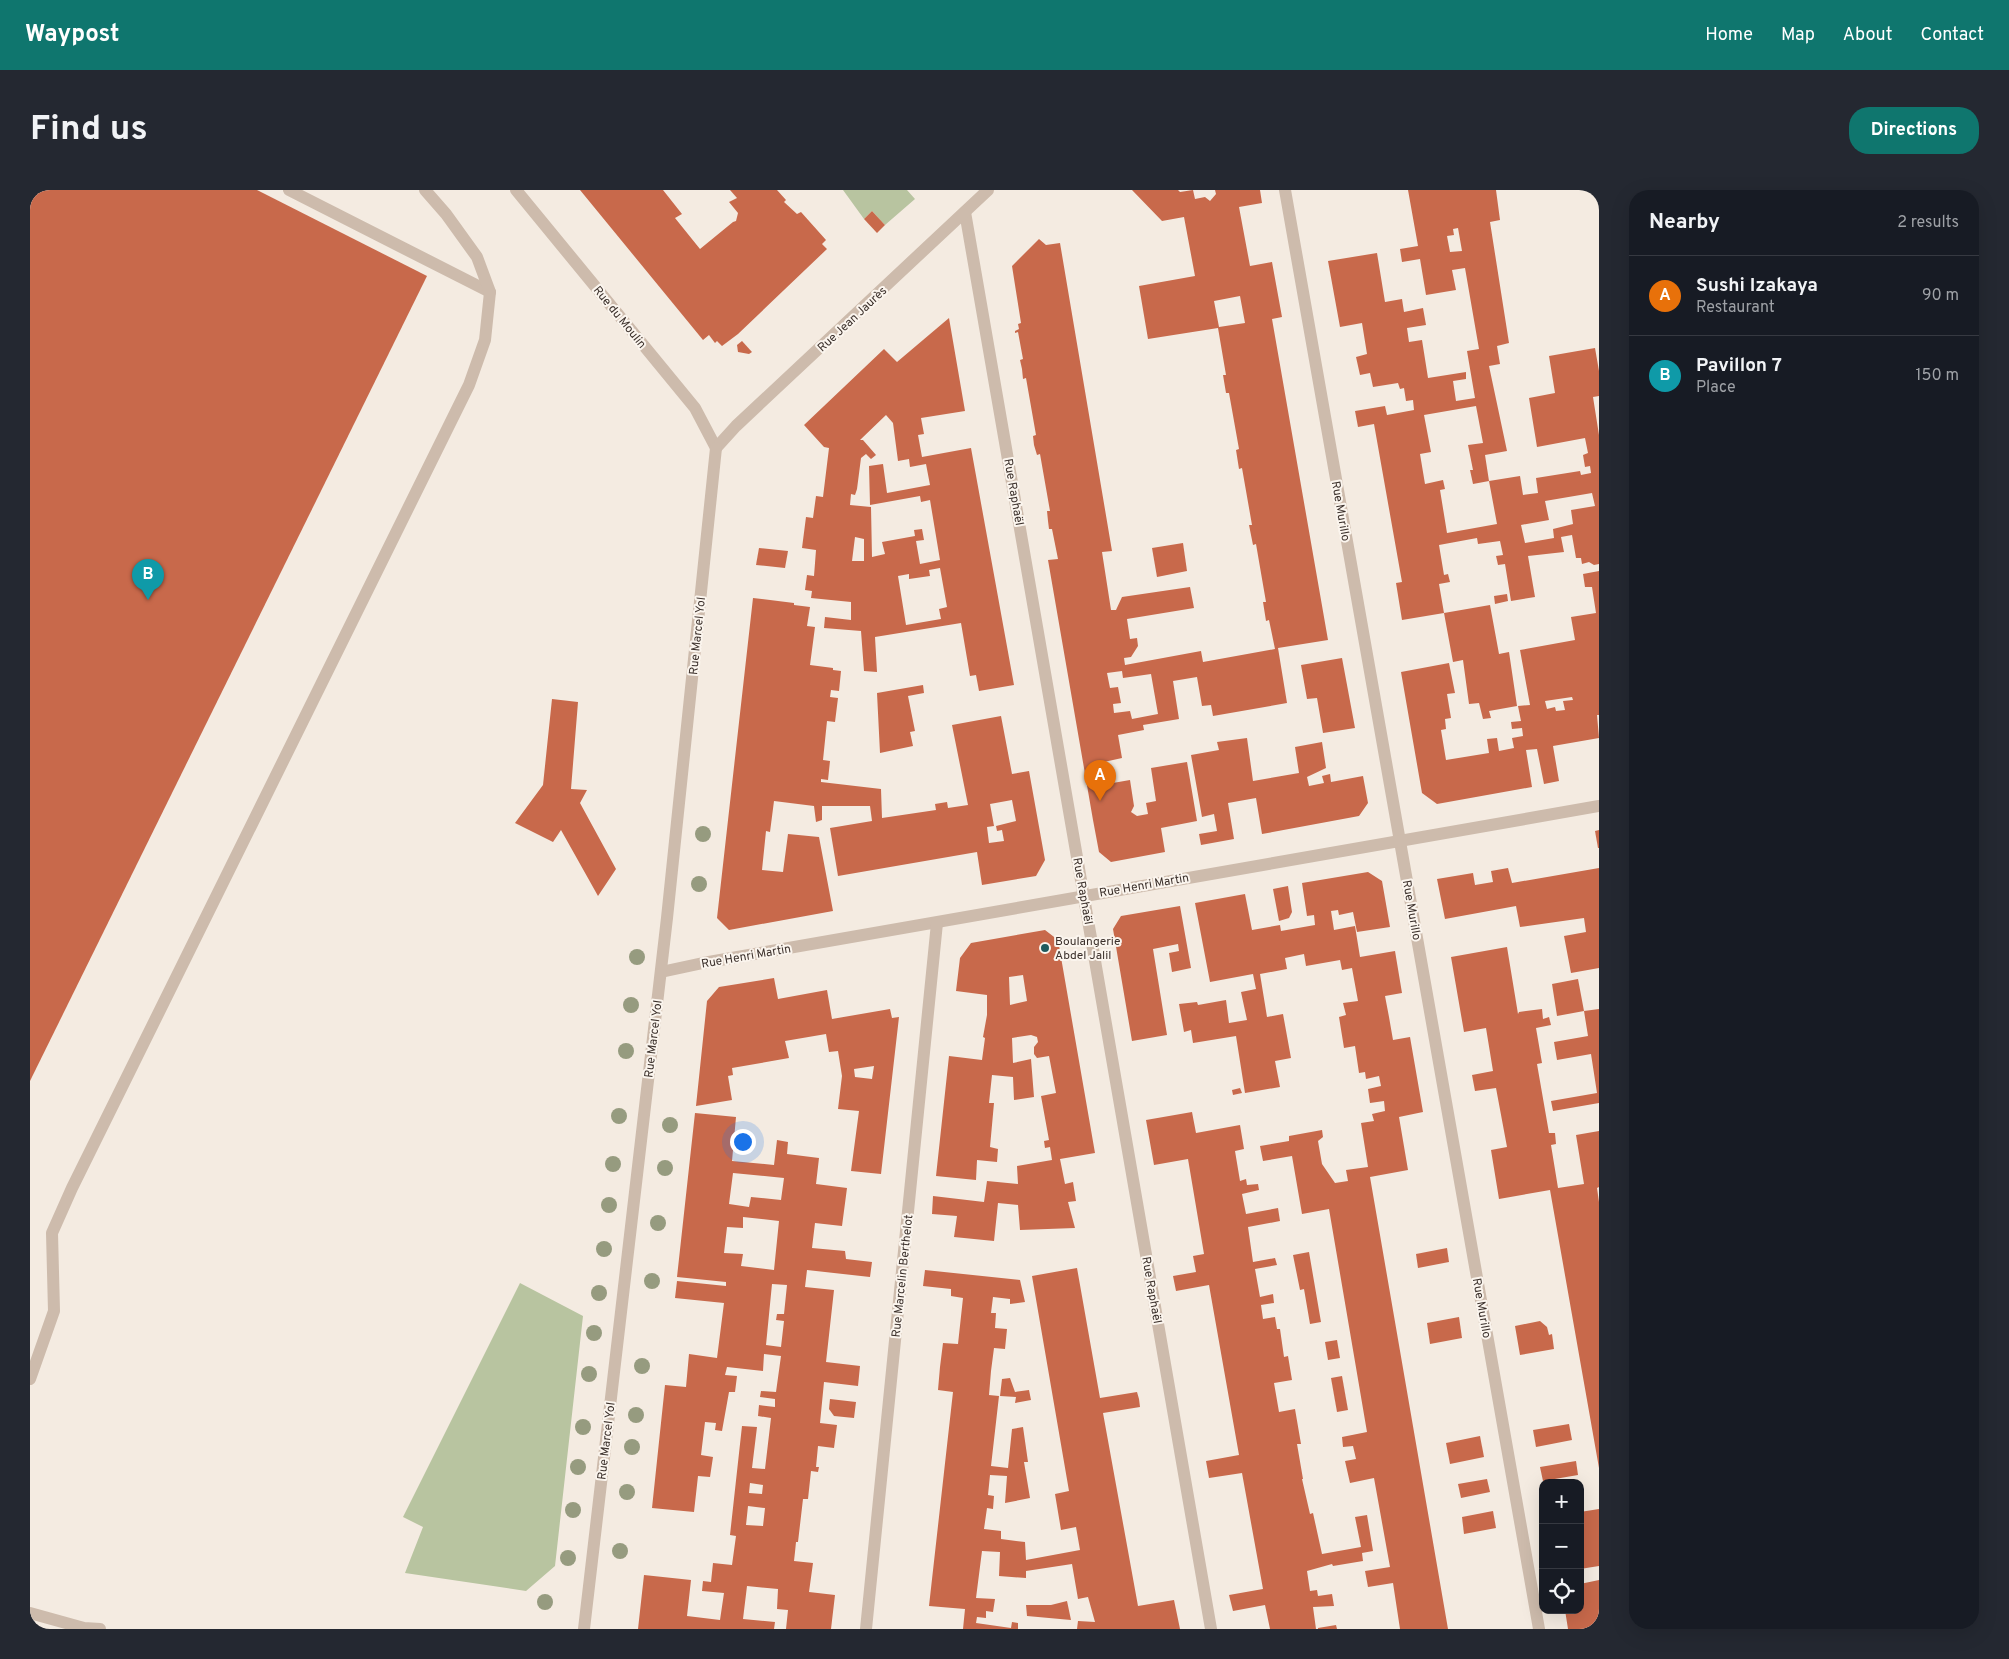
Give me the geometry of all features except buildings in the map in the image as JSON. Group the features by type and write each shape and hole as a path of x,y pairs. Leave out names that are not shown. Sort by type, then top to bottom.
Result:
{"street":[{"path":"288,190 490,292"},
{"path":"30,1379 54,1311 52,1233 72,1188 469,385 485,340 490,292 477,257 446,214 425,190"},
{"name":"Rue du Moulin","path":"516,190 695,408 716,448"},
{"name":"Rue Jean Jaurès","path":"716,448 736,426 988,190"},
{"name":"Rue Murillo","path":"1285,190 1539,1629"},
{"name":"Rue Raphaël","path":"964,212 1211,1629"},
{"name":"Rue Marcel Yol","path":"584,1629 661,972 716,448"},
{"name":"Rue Henri Martin","path":"661,972 713,961 1599,806"},
{"name":"Rue Marcelin Berthelot","path":"866,1629 937,923"},
{"path":"30,1613 84,1628"},
{"path":"62,1629 100,1629"}],"green space":[{"path":"843,190 907,190 915,199 885,225 872,211 864,219"},
{"path":"520,1283 583,1316 555,1566 526,1591 405,1573 423,1527 403,1517"}],"place":[{"name":"Pavillon 7","path":"148,600"},
{"name":"Sushi Izakaya","path":"1100,801"},
{"name":"Boulangerie Abdel Jalil","path":"1045,948"}]}
